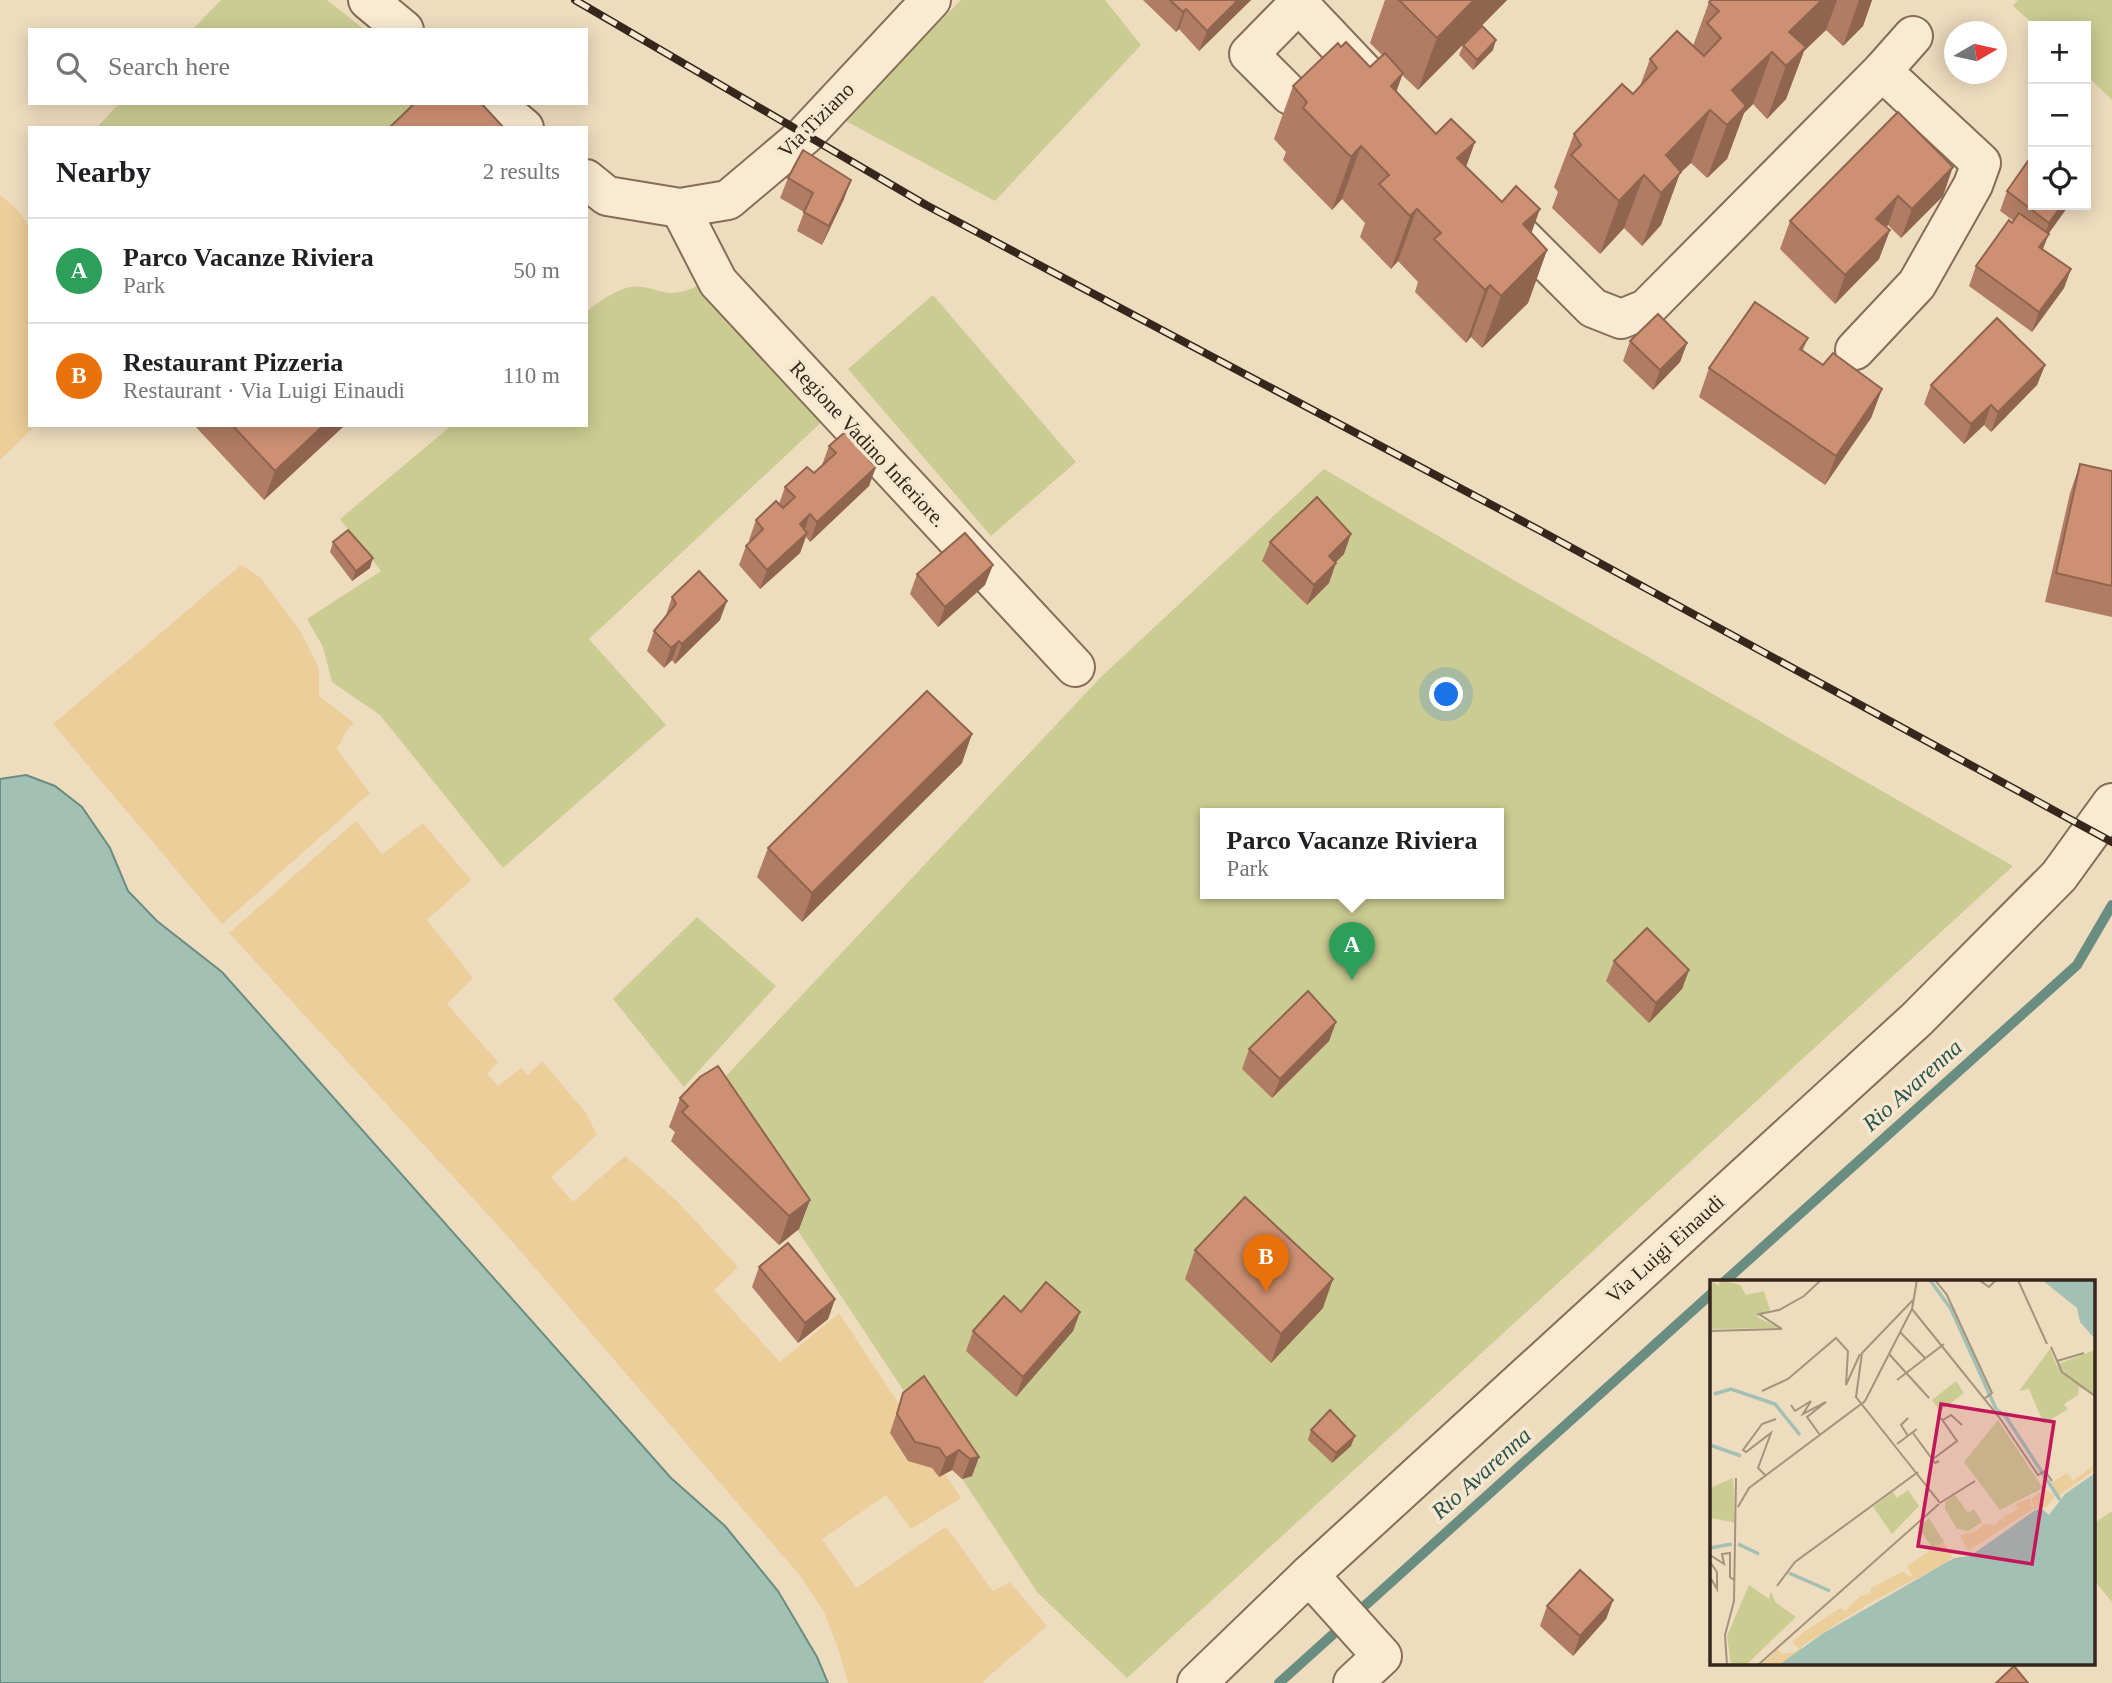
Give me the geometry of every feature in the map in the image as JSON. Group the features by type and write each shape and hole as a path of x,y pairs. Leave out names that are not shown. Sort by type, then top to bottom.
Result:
{"street":[{"path":"368,0 402,28"},
{"name":"Via Tiziano","path":"588,181 607,196 681,208 728,200 806,135 931,0"},
{"path":"1290,95 1249,54 1300,2 1398,110"},
{"path":"1481,196 1593,308 1621,320 1646,309 1882,71 1913,36"},
{"path":"1855,350 1917,284 1973,186 1981,163 1882,71"},
{"path":"496,105 522,126"},
{"name":"Regione Vadino Inferiore.","path":"681,208 718,282 1075,667"},
{"name":"Via Luigi Einaudi","path":"1197,1683 1309,1575 1917,1018 2059,876 2112,803"},
{"path":"1309,1575 1382,1656 1353,1683"}],"green space":[{"path":"221,0 327,0 362,28 194,28"},
{"path":"961,0 1105,0 1141,45 995,201 844,120"},
{"path":"2018,0 2112,0 2112,100 2091,80 2091,21 2030,21 2013,6"},
{"path":"118,105 418,105 395,126 98,126"},
{"path":"700,285 827,417 589,639 666,725 503,868 380,715 332,682 323,647 307,619 381,571 340,519 450,427 588,427 588,310 606,297 630,287 673,293"},
{"path":"933,295 1076,462 991,536 848,369"},
{"path":"1324,469 2013,866 1127,1678 1037,1592 708,1095 1101,677"},
{"path":"697,917 776,986 684,1087 613,999"},
{"path":"2112,1511 2112,1602 2094,1580 2094,1523"}],"sand":[{"path":"0,195 17,209 28,225 28,427 34,427 0,460"},
{"path":"241,565 261,578 300,631 319,668 319,696 354,723 337,749 370,793 222,924 53,724"},
{"path":"356,821 382,854 423,823 471,880 427,920 473,978 447,1004 498,1062 487,1074 498,1086 521,1068 528,1075 542,1061 586,1113 597,1135 551,1177 573,1202 625,1156 677,1201 738,1267 714,1290 780,1362 839,1313 961,1498 911,1529 886,1495 822,1539 856,1588 946,1527 993,1591 1010,1582 1047,1626 983,1681 984,1683 848,1683 824,1612 802,1578 504,1232 229,933"}],"shaded area":[{"path":"26,775 55,786 82,807 110,848 128,891 157,921 222,972 671,1478 725,1526 778,1591 817,1657 828,1683 0,1683 0,779"}],"building":[{"path":"1170,0 1238,0 1207,31 1186,9 1183,12"},
{"path":"1399,0 1474,0 1437,38"},
{"path":"1822,0 1789,32 1806,47 1786,66 1772,52 1732,90 1746,106 1727,125 1710,110 1666,155 1681,172 1661,193 1644,175 1619,201 1571,155 1581,145 1574,134 1622,84 1633,94 1657,68 1650,59 1677,31 1704,56 1721,38 1707,23 1719,11 1709,2"},
{"path":"1482,26 1496,40 1477,60 1463,45"},
{"path":"1346,42 1370,67 1385,53 1403,73 1391,86 1436,134 1451,119 1475,142 1457,158 1502,202 1516,186 1540,209 1523,224 1547,250 1501,296 1490,285 1485,290 1434,239 1441,233 1417,209 1410,216 1379,184 1389,175 1361,146 1351,157 1303,108 1307,102 1293,86 1338,43 1341,47"},
{"path":"413,105 483,105 502,126 391,126"},
{"path":"1898,112 1953,167 1912,209 1898,196 1876,219 1890,230 1845,275 1790,221"},
{"path":"803,150 851,180 829,226 804,212 813,193 788,178"},
{"path":"2028,161 2028,207 2007,191"},
{"path":"2032,210 2058,210 2049,223"},
{"path":"2019,213 2049,234 2039,247 2071,269 2039,312 1976,266 2009,220 2012,223"},
{"path":"1755,302 1808,338 1800,349 1823,365 1833,353 1882,389 1836,456 1709,368"},
{"path":"1658,314 1687,343 1660,370 1630,341"},
{"path":"1997,318 2045,365 1998,412 1991,405 1971,424 1931,385"},
{"path":"852,426 876,453 869,460 876,467 817,522 810,514 800,524 807,533 767,570 746,546 763,529 756,520 776,501 783,508 795,497 785,487 807,467 814,473 836,453 829,446"},
{"path":"234,427 322,427 275,471"},
{"path":"2080,464 2112,471 2112,586 2056,573"},
{"path":"1317,497 1351,534 1329,556 1336,563 1314,585 1270,542"},
{"path":"348,530 373,558 356,571 333,542"},
{"path":"965,533 993,565 945,607 917,574"},
{"path":"699,571 727,601 682,644 679,641 671,648 654,631 676,604 672,597"},
{"path":"927,691 972,734 812,893 768,848"},
{"path":"1647,928 1689,970 1656,1003 1614,961"},
{"path":"1308,991 1336,1022 1280,1079 1249,1049"},
{"path":"718,1066 810,1200 789,1216 682,1112 688,1106 680,1098 700,1077"},
{"path":"1245,1197 1333,1279 1281,1334 1195,1250"},
{"path":"788,1243 835,1299 805,1323 759,1267"},
{"path":"1046,1282 1080,1312 1023,1377 973,1331 1004,1296 1021,1312"},
{"path":"924,1376 979,1457 970,1459 959,1450 946,1458 939,1448 915,1442 897,1414 903,1393"},
{"path":"1330,1410 1355,1436 1336,1453 1311,1430"},
{"path":"1580,1570 1613,1600 1580,1636 1547,1606"},
{"path":"2014,1666 2028,1683 1996,1683"}],"waterway":[{"name":"Rio Avarenna","path":"1726,1280 2077,965 2112,905"},
{"name":"Rio Avarenna","path":"1279,1683 1710,1295"}],"railway":[{"path":"575,0 926,205 1539,530 2112,842"}],"place":[{"name":"Parco Vacanze Riviera","path":"1352,980"},
{"name":"Restaurant Pizzeria","path":"1266,1292"}]}
